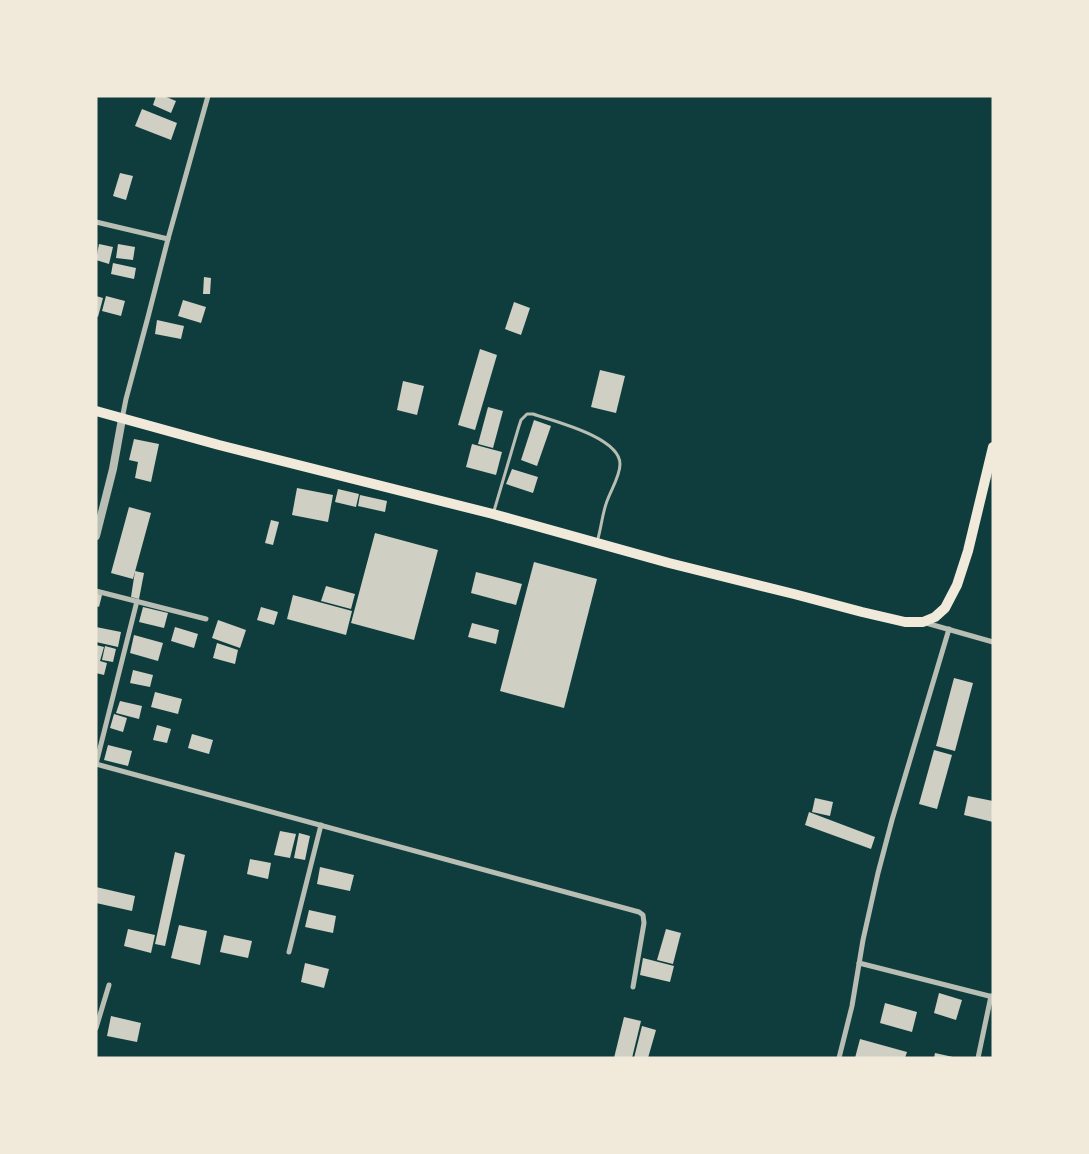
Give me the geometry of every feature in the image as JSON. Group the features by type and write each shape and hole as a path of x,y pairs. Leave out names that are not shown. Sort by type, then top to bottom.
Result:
{"highway":[{"path":"96,411 219,445 493,514 669,563 905,622 923,622 935,617 945,608 957,585 968,551 993,447"}],"street":[{"path":"96,536 113,469 126,399 208,96"},
{"path":"96,222 168,239"},
{"path":"96,591 206,619"},
{"path":"137,601 96,764 641,913 644,922 632,986"},
{"path":"923,622 993,642"},
{"path":"839,1058 852,1006 870,907 892,820 949,629"},
{"path":"289,952 321,824"},
{"path":"859,963 992,997 980,1057"},
{"path":"96,1028 109,985"}],"lane":[{"path":"493,514 521,420 530,413 596,436 603,440 619,458 620,466 606,502 597,543"}],"building":[{"path":"156,96 164,96 176,101 171,113 153,105"},
{"path":"142,109 177,123 171,140 135,126"},
{"path":"120,173 133,176 126,200 113,196"},
{"path":"99,244 113,247 109,264 96,260"},
{"path":"118,244 135,247 133,260 116,258"},
{"path":"113,263 136,268 134,279 111,274"},
{"path":"204,277 211,278 210,294 203,294"},
{"path":"96,296 103,298 98,317 96,316"},
{"path":"106,296 125,301 121,316 102,311"},
{"path":"183,300 206,307 201,323 178,316"},
{"path":"514,302 530,308 521,335 505,329"},
{"path":"157,320 184,326 181,339 155,334"},
{"path":"480,349 497,355 475,430 458,425"},
{"path":"600,370 625,376 616,413 591,407"},
{"path":"403,381 424,386 417,415 397,410"},
{"path":"488,407 503,411 493,448 478,444"},
{"path":"534,420 551,426 537,466 521,460"},
{"path":"134,439 159,444 151,482 135,478 138,462 129,460"},
{"path":"472,444 502,452 496,475 466,467"},
{"path":"512,469 538,477 533,493 506,484"},
{"path":"297,488 333,495 328,522 292,515"},
{"path":"338,489 359,494 356,507 335,502"},
{"path":"360,495 387,501 385,512 358,506"},
{"path":"129,507 151,513 133,579 111,573"},
{"path":"271,520 279,522 273,545 265,543"},
{"path":"375,533 438,550 414,640 351,623"},
{"path":"534,562 597,579 564,708 500,691"},
{"path":"135,571 144,573 139,599 131,597"},
{"path":"476,572 522,584 516,605 471,593"},
{"path":"326,586 355,594 351,609 321,601"},
{"path":"96,593 102,595 99,607 96,606"},
{"path":"293,595 352,611 346,635 287,619"},
{"path":"143,607 168,613 164,628 139,622"},
{"path":"261,607 278,612 274,625 257,620"},
{"path":"218,620 246,630 240,648 212,638"},
{"path":"472,623 499,630 496,644 468,637"},
{"path":"96,627 121,632 118,647 96,642"},
{"path":"175,627 198,634 194,648 171,641"},
{"path":"134,635 163,643 158,661 130,653"},
{"path":"217,643 238,650 235,664 213,658"},
{"path":"96,645 104,647 100,661 107,663 104,675 96,673"},
{"path":"105,646 116,649 113,662 102,660"},
{"path":"133,670 153,675 150,687 130,683"},
{"path":"954,678 973,683 955,751 936,746"},
{"path":"155,692 182,699 178,714 151,707"},
{"path":"120,701 142,706 139,719 116,713"},
{"path":"114,714 127,718 123,732 110,728"},
{"path":"157,725 171,729 167,743 153,740"},
{"path":"192,734 213,740 209,754 188,748"},
{"path":"108,745 132,751 128,766 104,760"},
{"path":"934,750 952,755 937,809 919,804"},
{"path":"968,796 993,801 993,822 964,815"},
{"path":"815,798 833,802 830,816 812,812"},
{"path":"809,812 875,837 871,849 805,825"},
{"path":"280,831 296,834 290,858 274,855"},
{"path":"299,833 310,836 305,860 294,858"},
{"path":"175,852 185,855 165,946 155,944"},
{"path":"250,859 271,863 268,879 247,874"},
{"path":"320,867 354,875 350,891 317,884"},
{"path":"96,887 135,896 132,911 96,903"},
{"path":"309,910 336,916 333,933 305,927"},
{"path":"179,925 207,931 200,965 171,958"},
{"path":"128,929 155,935 151,953 124,946"},
{"path":"666,929 681,933 673,964 657,960"},
{"path":"224,935 252,941 248,958 220,952"},
{"path":"643,958 674,966 670,982 640,975"},
{"path":"305,963 329,969 324,988 301,982"},
{"path":"939,993 962,1000 956,1020 934,1013"},
{"path":"885,1003 917,1012 912,1032 880,1023"},
{"path":"111,1016 141,1023 137,1042 107,1036"},
{"path":"624,1017 641,1021 632,1058 614,1058"},
{"path":"642,1026 656,1030 648,1058 634,1058"},
{"path":"860,1039 907,1052 905,1058 855,1058"},
{"path":"935,1053 953,1057 953,1058 934,1058"}]}
